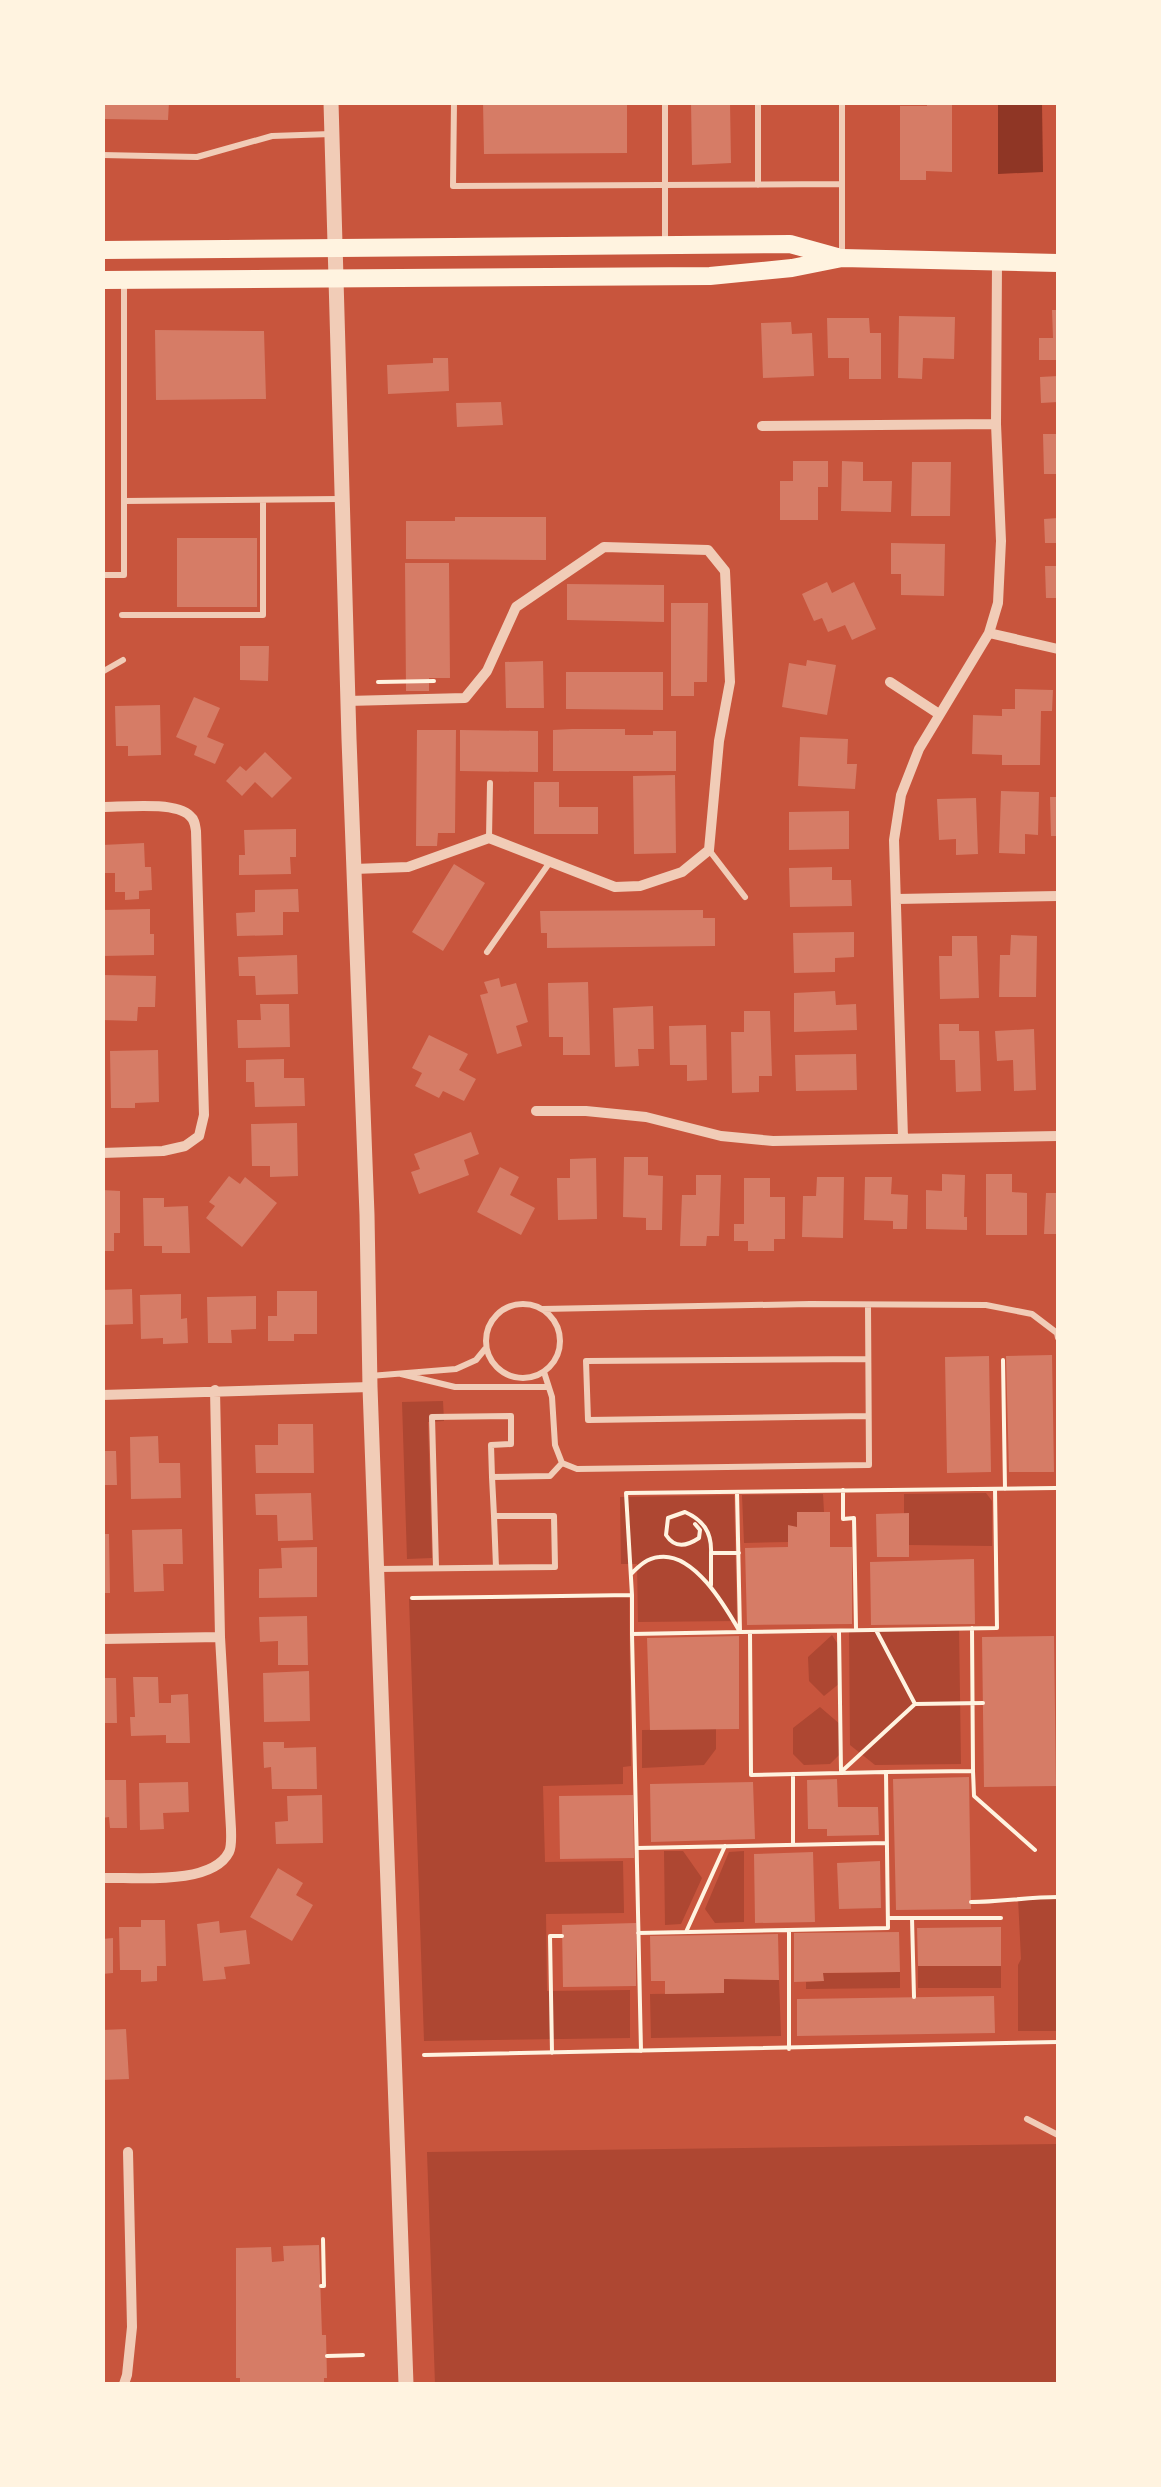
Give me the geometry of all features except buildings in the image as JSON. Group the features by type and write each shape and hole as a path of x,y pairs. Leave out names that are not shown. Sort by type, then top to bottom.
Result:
{"main road":[{"path":"102,250 790,244 842,258"},
{"path":"102,280 710,276 792,268 842,258 1058,263"}],"street":[{"path":"331,102 370,1382 406,2384"},
{"path":"903,1138 894,840 902,795 919,749 990,633 998,604 1001,541 996,263"},
{"path":"762,426 996,424"},
{"path":"348,701 465,698 488,672 516,606 604,546 708,550 725,571 730,682 719,741 710,850 682,872 640,886 615,887 490,838 408,867 354,869"},
{"path":"990,633 1058,649"},
{"path":"890,682 939,714"},
{"path":"102,807 173,807 189,814 196,830 204,1115 199,1136 186,1146 163,1151 102,1153"},
{"path":"897,899 1058,896"},
{"path":"536,1112 586,1111 646,1117 721,1136 773,1140 1058,1136"},
{"path":"102,1394 370,1382"},
{"path":"102,1878 180,1876 208,1871 230,1850 232,1828 220,1637 216,1390"},
{"path":"102,1640 220,1637"},
{"path":"124,2384 132,2327 128,2152"}],"lane":[{"path":"454,102 453,186 842,184"},
{"path":"665,102 666,244"},
{"path":"758,102 758,185"},
{"path":"842,102 842,258"},
{"path":"102,155 197,157 272,136 332,134"},
{"path":"102,575 124,576 124,280"},
{"path":"122,614 263,614 263,500"},
{"path":"124,501 342,500"},
{"path":"102,672 123,660"},
{"path":"490,783 490,838"},
{"path":"710,850 745,897"},
{"path":"488,952 551,862"},
{"path":"531,1304 552,1318 558,1328 560,1340 553,1363 532,1377 520,1378 498,1369 486,1348 490,1323 507,1307 531,1304"},
{"path":"562,1464 576,1469 869,1466 868,1304"},
{"path":"542,1310 986,1305 1032,1314 1058,1338"},
{"path":"370,1382 401,1374 456,1370 476,1360 486,1348"},
{"path":"868,1359 586,1361 588,1420 868,1416"},
{"path":"544,1372 552,1397 556,1446 562,1464"},
{"path":"401,1374 455,1387 548,1387"},
{"path":"436,1568 432,1417 511,1416 511,1444 491,1446 496,1567"},
{"path":"492,1476 550,1476 562,1464"},
{"path":"377,1569 554,1567 554,1516 494,1516"},
{"path":"1027,2119 1058,2134"}],"path":[{"path":"378,682 450,681"},
{"path":"1003,1360 1006,1489"},
{"path":"641,2051 632,1595 626,1492 1056,1488"},
{"path":"632,1634 997,1628 995,1489"},
{"path":"843,1490 843,1519 854,1518 856,1630"},
{"path":"737,1492 740,1632"},
{"path":"695,1524 700,1530 699,1538 685,1546 676,1544 666,1534 668,1518 685,1512 704,1524 711,1541 710,1586"},
{"path":"710,1552 738,1552"},
{"path":"629,1576 656,1557 680,1560 710,1586 740,1632"},
{"path":"412,1598 632,1595"},
{"path":"972,1628 974,1796 1035,1850"},
{"path":"839,1630 842,1772"},
{"path":"876,1630 915,1704"},
{"path":"750,1632 751,1775 973,1771"},
{"path":"842,1772 915,1704 983,1703"},
{"path":"638,1932 888,1928 886,1772"},
{"path":"793,1774 793,1845"},
{"path":"636,1848 887,1843"},
{"path":"686,1932 726,1846"},
{"path":"971,1902 1058,1897"},
{"path":"888,1918 1001,1918"},
{"path":"912,1918 914,1997"},
{"path":"789,1930 789,2049"},
{"path":"552,2052 550,1936 562,1936"},
{"path":"424,2055 1058,2042"},
{"path":"320,2286 324,2286 323,2240"},
{"path":"326,2356 364,2355"}],"shaded area":[{"path":"998,103 1042,103 1043,172 998,174"},
{"path":"443,1401 444,1421 428,1422 432,1558 407,1559 402,1402"},
{"path":"986,1493 992,1501 992,1546 909,1545 909,1514 904,1514 904,1494"},
{"path":"823,1494 824,1512 798,1512 797,1527 788,1526 788,1542 744,1543 742,1495"},
{"path":"734,1495 737,1621 638,1622 637,1564 621,1564 620,1497"},
{"path":"629,1596 631,1766 623,1767 623,1784 543,1786 545,1862 623,1861 624,1913 546,1914 547,1991 630,1990 630,2038 424,2041 409,1599"},
{"path":"959,1628 961,1764 875,1765 850,1745 849,1630"},
{"path":"832,1635 839,1646 840,1683 824,1696 809,1681 808,1657"},
{"path":"820,1707 841,1725 841,1753 830,1764 804,1765 793,1754 793,1728"},
{"path":"716,1729 716,1749 704,1765 642,1768 642,1730"},
{"path":"664,1851 683,1851 702,1878 681,1924 665,1925"},
{"path":"744,1851 744,1922 715,1923 705,1909 729,1852"},
{"path":"1058,1897 1058,2031 1018,2031 1018,1898"},
{"path":"918,1966 1001,1966 1001,1988 918,1988"},
{"path":"900,1972 900,1988 806,1989 806,1982 823,1981 823,1973"},
{"path":"724,1979 779,1980 781,2036 651,2038 650,1994 723,1993"},
{"path":"1058,2144 1058,2384 435,2384 427,2152"}]}
